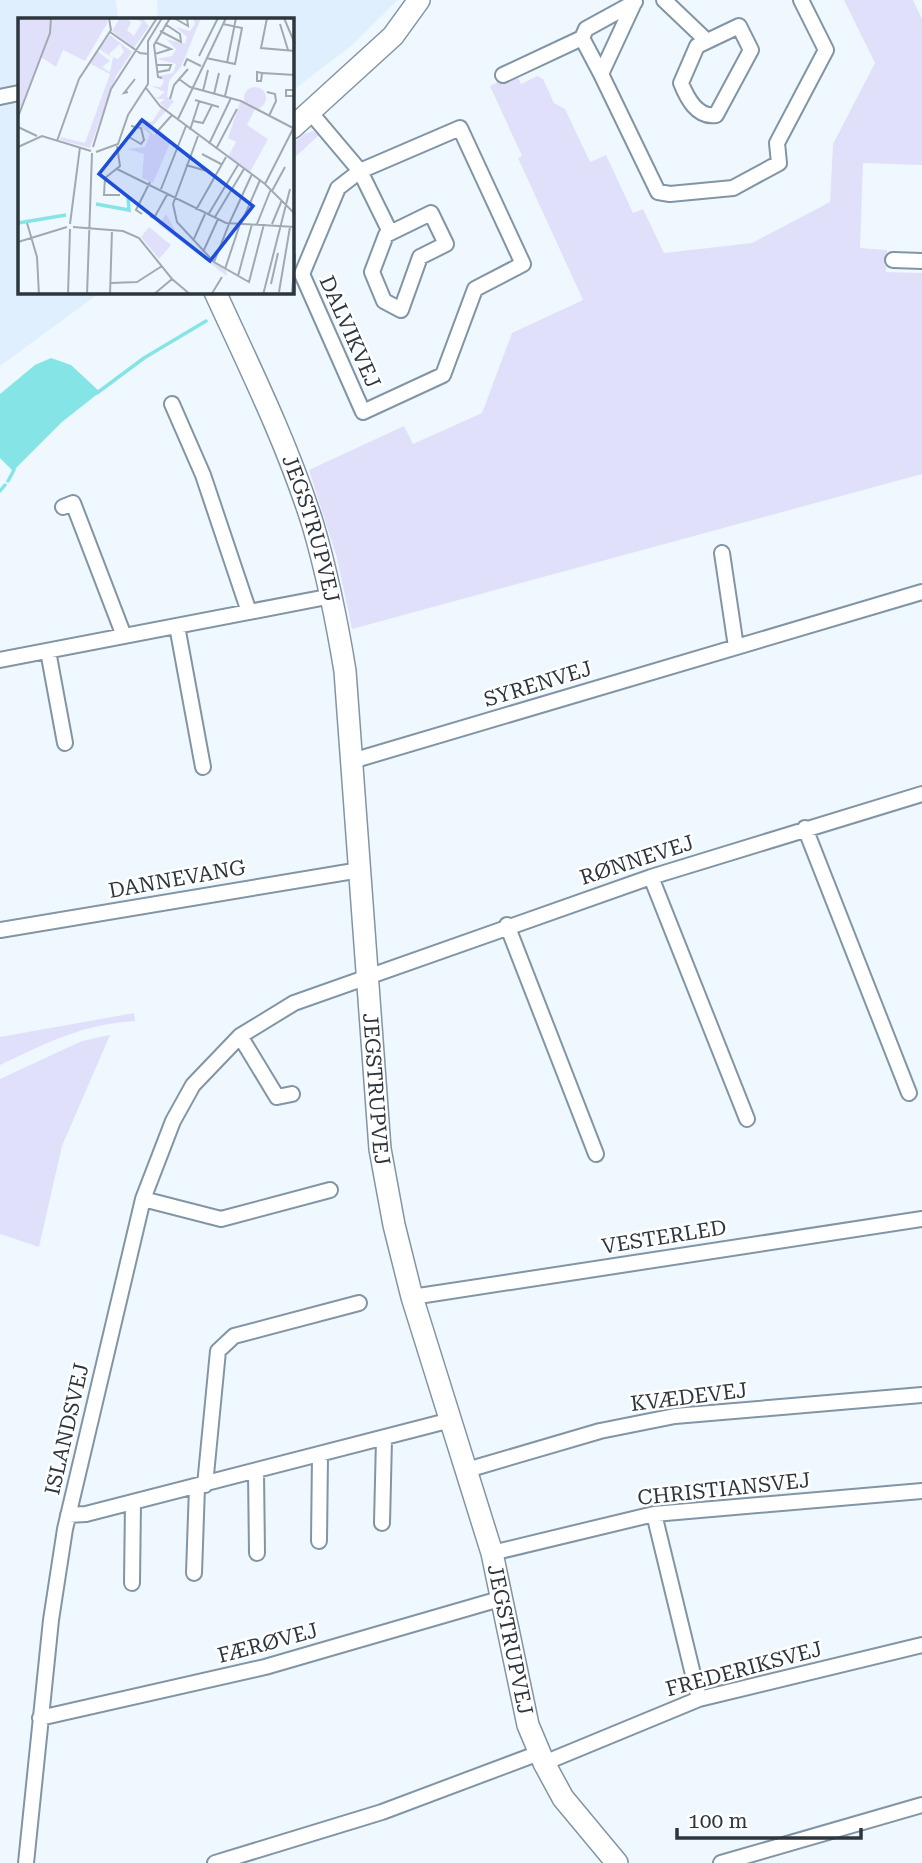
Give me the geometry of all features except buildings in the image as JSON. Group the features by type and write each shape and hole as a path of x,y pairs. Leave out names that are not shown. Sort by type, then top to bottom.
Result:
{"street":[{"path":"294,126 393,36 419,0"},
{"path":"664,0 707,41"},
{"path":"582,38 658,192 670,194 733,188 779,163 777,143 826,50 801,0"},
{"path":"601,75 637,1"},
{"path":"503,75 582,38 586,29 637,1"},
{"path":"739,26 751,50 716,115 709,116 690,104 681,83 698,46 707,41 739,26"},
{"path":"0,97 18,93"},
{"path":"311,113 360,171 390,232"},
{"name":"DALVIKVEJ","path":"460,128 523,264 475,289 443,375 363,412 302,274 338,188 360,171 460,128"},
{"name":"DALVIKVEJ","path":"431,213 446,244 420,257 401,310 384,301 372,272 386,235 390,232 431,213"},
{"path":"893,260 922,261"},
{"name":"JEGSTRUPVEJ","path":"216,294 294,470 332,596 345,671 380,1149 394,1225 412,1297 492,1553 528,1725 541,1758 572,1810 617,1863"},
{"path":"172,404 203,475 249,612"},
{"path":"63,507 73,503 124,636"},
{"path":"722,553 736,647"},
{"name":"SYRENVEJ","path":"352,761 922,592"},
{"path":"0,660 332,596"},
{"path":"177,626 203,767"},
{"path":"48,651 65,743"},
{"name":"RØNNEVEJ","path":"368,975 651,877 922,794"},
{"path":"804,828 909,1093"},
{"name":"DANNEVANG","path":"0,930 360,870"},
{"path":"651,877 747,1119"},
{"path":"507,925 596,1154"},
{"name":"ISLANDSVEJ","path":"26,1863 51,1620 68,1515 143,1199 173,1121 193,1085 240,1036 294,1003 368,975"},
{"path":"240,1036 276,1097 292,1094"},
{"path":"143,1199 221,1219 330,1190"},
{"name":"VESTERLED","path":"412,1297 922,1219"},
{"path":"194,1573 201,1486 218,1351 234,1336 359,1303"},
{"name":"KVÆDEVEJ","path":"467,1470 600,1431 675,1416 922,1395"},
{"path":"68,1515 86,1514 133,1503 451,1420"},
{"path":"382,1523 384,1438"},
{"path":"319,1541 320,1456"},
{"path":"256,1472 257,1553"},
{"name":"CHRISTIANSVEJ","path":"492,1553 654,1514 922,1491"},
{"path":"132,1583 133,1503"},
{"path":"654,1514 699,1699"},
{"name":"FÆRØVEJ","path":"40,1718 265,1667 503,1598"},
{"name":"FREDERIKSVEJ","path":"215,1863 382,1812 541,1758 699,1699 922,1645"},
{"path":"721,1863 922,1805"}],"shaded area":[{"path":"0,0 116,0 118,18 18,18 18,294 98,294 0,366"},
{"path":"157,0 398,0 351,46 294,89 294,18 158,18"},
{"path":"844,0 913,0 922,19 922,165 863,163 860,248 887,250 886,272 922,273 922,474 352,629 337,558 309,470 404,426 413,444 482,413 512,333 583,300 518,158 522,156 490,86 510,76 519,79 521,84 537,76 543,79 554,103 565,109 590,162 606,155 633,213 643,209 664,253 752,243 830,202 833,144 875,63"},
{"path":"313,131 319,135 294,158 294,142"},
{"path":"134,1013 135,1021 81,1031 0,1065 0,1037"},
{"path":"110,1035 62,1146 39,1247 0,1234 0,1079 82,1041"}],"water":[{"path":"51,358 71,365 100,392 62,422 13,471 0,458 0,394 35,365"}],"waterway":[{"path":"97,393 144,358 206,321"},
{"path":"8,481 14,470"},
{"path":"0,491 5,485"}]}
